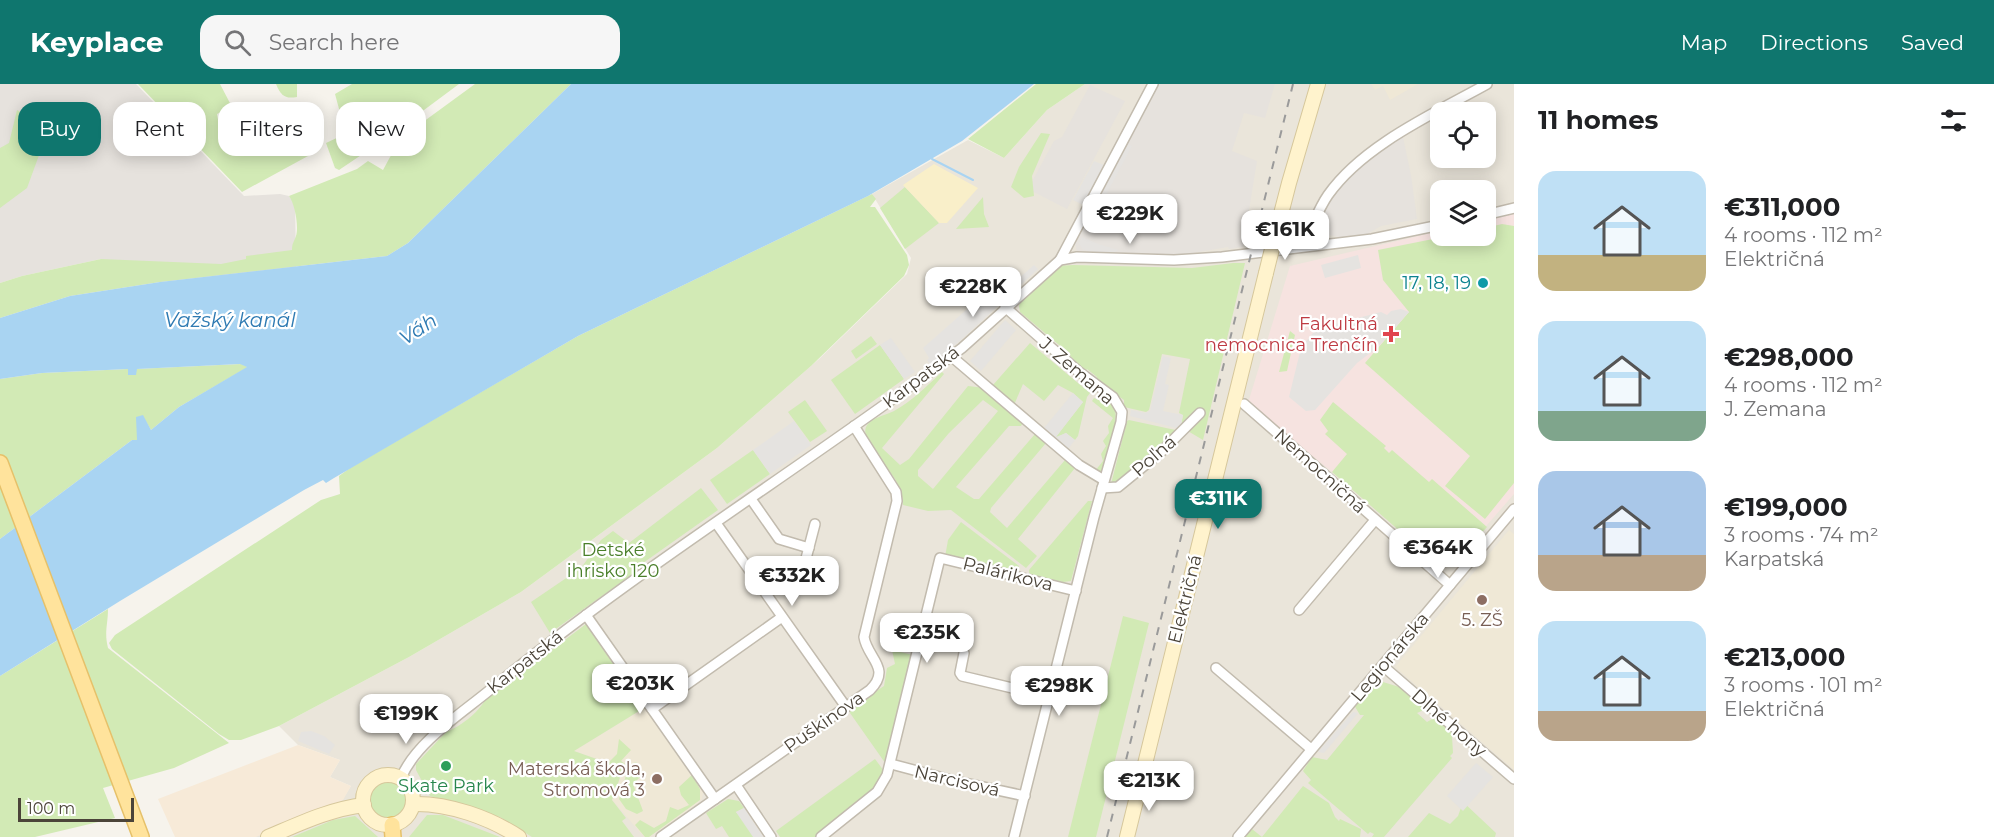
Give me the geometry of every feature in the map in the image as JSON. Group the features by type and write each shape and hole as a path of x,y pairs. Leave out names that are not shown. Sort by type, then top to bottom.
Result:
{"main road":[{"name":"Električná","path":"1127,837 1288,183 1318,84"},
{"path":"0,463 124,793 148,837"},
{"path":"54,607 80,658 133,813 139,837"},
{"path":"386,774 401,778 410,787 413,804 407,817 393,831 367,814 364,805 365,790 374,779 386,774"},
{"path":"413,804 426,804 468,813 499,825 518,837"},
{"path":"268,837 320,816 364,805"}],"street":[{"path":"1059,260 1153,84"},
{"path":"1311,228 1330,192 1361,160 1404,129 1487,84"},
{"path":"1496,212 1514,208"},
{"path":"1059,260 1080,257 1174,260 1231,255 1372,238 1430,227"},
{"name":"Karpatská","path":"401,778 406,764 424,744 531,656 951,356 1059,260"},
{"name":"J. Zemana","path":"1005,308 1077,370 1113,397 1122,412 1014,837"},
{"path":"951,356 1103,484"},
{"name":"Nemocničná","path":"1244,404 1450,585"},
{"name":"Poľná","path":"1103,484 1118,487 1161,451 1200,413"},
{"name":"Puškinova","path":"661,837 870,690 878,681 876,661 864,643 864,631 897,501 893,485 854,426"},
{"path":"751,499 779,539 809,548"},
{"name":"Legionárska","path":"1238,837 1514,509"},
{"path":"1299,610 1375,520"},
{"path":"716,523 846,707"},
{"path":"803,570 815,524"},
{"name":"Palárikova","path":"891,764 940,558 1076,591"},
{"path":"586,615 715,799"},
{"path":"652,710 782,617"},
{"path":"964,653 960,673 963,676 1050,697"},
{"name":"Dlhé hony","path":"1383,666 1514,779"},
{"path":"1216,668 1311,749"},
{"path":"821,837 877,792 891,764"},
{"name":"Narcisová","path":"891,764 1024,796"},
{"path":"736,785 771,837"}],"shaded area":[{"path":"0,84 136,84 153,102 113,102 113,156 205,156 244,196 280,194 289,196 295,204 296,267 160,282 101,259 0,283"},
{"path":"1085,84 1514,84 1514,837 254,837 342,800 351,786 330,777 340,760 298,745 279,726 409,657 521,592 717,448 819,359 907,274 911,258 872,194 968,140 1004,158 1047,110"},
{"path":"1159,84 1275,84 1265,118 1244,113 1232,151 1257,161 1243,247 1229,249 1228,247 1181,255 1092,255 1077,252 1075,242"},
{"path":"1371,84 1418,84 1390,100 1383,86 1375,90"},
{"path":"1090,85 1125,101 1067,209 1028,189 1054,141 1062,137"},
{"path":"1403,137 1417,219 1381,226 1367,234 1339,237 1316,233 1315,227 1340,186 1375,154"},
{"path":"1128,144 1132,146 1104,199 1100,197"},
{"path":"1094,161 1106,166 1085,206 1073,200"},
{"name":"Fakultná nemocnica Trenčín","path":"1514,214 1514,494 1453,564 1446,566 1434,561 1248,403 1290,266 1430,233 1430,246 1496,246 1496,218"},
{"path":"1082,237 1119,250 1091,252 1082,249 1079,243"},
{"path":"1358,255 1361,268 1325,278 1321,265"},
{"path":"1034,265 1038,269 961,340 930,365 923,348 1008,273 1016,281"},
{"path":"1401,309 1409,312 1378,347 1357,363 1315,410 1306,411 1289,397 1301,348 1313,333 1323,327 1381,312 1387,315 1391,311"},
{"path":"1005,320 1016,330 981,371 970,361"},
{"path":"891,338 915,372 904,379 880,345"},
{"path":"1163,356 1171,358 1165,384 1169,385 1163,411 1183,415 1180,429 1130,416 1131,410 1145,413 1150,411"},
{"path":"1073,393 1083,402 1056,437 1066,433 1075,440 1068,449 1044,428"},
{"path":"794,421 811,445 770,474 753,450"},
{"name":"5. ZŠ","path":"1509,530 1514,534 1514,770 1395,667"},
{"name":"Materská škola, Stromová 3","path":"644,708 703,792 702,799 696,805 650,837 644,837 612,800 623,768 574,751"},
{"path":"1353,712 1358,713 1324,753 1318,752"},
{"path":"311,731 324,736 335,745 329,754 298,741 301,732"},
{"path":"298,745 340,760 330,777 351,786 343,800 256,837 175,837 158,799"},
{"path":"1476,763 1493,777 1463,811 1447,796"},
{"path":"744,808 763,837 753,837 736,812"}],"green space":[{"path":"138,84 220,84 229,102 218,102 218,156 308,156 242,192 206,155 206,102 155,102"},
{"path":"276,84 297,84 297,97 284,96"},
{"path":"352,84 459,84 426,109 426,102 337,102 335,94"},
{"path":"475,84 571,84 408,243 387,256 160,282 70,296 0,318 0,283 22,276 101,259 221,264 246,259 246,256 292,250 297,227 295,210 289,196 357,169 368,161 383,170 391,156 426,156 426,120"},
{"path":"1036,84 1085,84 1047,110 1004,158 968,139"},
{"path":"17,110 18,156 39,156 27,188 0,208 0,148 9,143"},
{"path":"1041,133 1050,134 1032,176 1034,196 1024,198 1011,187 1019,167"},
{"path":"336,138 336,156 360,156 339,170 335,168 326,143"},
{"path":"905,187 939,223 905,249 880,208"},
{"path":"872,194 876,199 870,207 875,207 907,255 909,265 904,276 811,366 717,448 521,592 409,657 279,726 241,740 229,740 219,734 112,649 109,643 115,635 321,500 340,494 339,476 350,468 578,336"},
{"path":"983,197 984,214 989,227 956,229"},
{"path":"1496,225 1514,226 1514,483 1485,519 1445,486 1470,456 1365,363 1409,312 1383,280 1378,250 1430,240 1430,246 1496,246"},
{"path":"1245,263 1203,440 1181,427 1183,415 1179,413 1190,359 1162,354 1149,410 1146,412 1124,407 1124,400 1097,383 1097,377 1087,369 1086,373 1065,350 1020,312 1021,299 1056,266 1192,268"},
{"path":"1290,331 1295,335 1287,371 1279,372"},
{"path":"871,336 877,344 856,359 851,351"},
{"path":"1030,343 1090,393 1075,440 1066,433 1055,438 1083,402 1073,393 1058,385 1044,401 1023,384 1014,405 993,385"},
{"path":"880,345 904,379 855,414 831,380"},
{"path":"241,364 248,367 179,407 151,430 145,420 137,422 137,440 132,440 0,539 0,379 42,373 128,369 129,375 136,374 136,369"},
{"path":"942,372 944,374 882,448 900,465 909,459 968,386 985,388 1024,421 1021,426 1009,426 956,487 974,499 979,499 1035,434 1046,443 991,508 990,512 1007,528 1065,460 1075,468 1018,539 1037,556 1026,568 951,510 928,511 903,505 901,492 895,479 867,439 866,427 871,421 901,407","holes":["983,400 998,411 933,489 918,476 918,470 949,433"]},
{"path":"1094,398 1101,401 1104,398 1113,407 1116,420 1105,466 1101,472 1095,471 1103,461 1101,454 1106,446 1103,441 1109,433 1108,426 1113,418 1092,401"},
{"path":"805,400 827,431 810,442 788,412"},
{"path":"1333,402 1386,446 1384,448 1389,453 1392,450 1429,482 1432,479 1487,527 1453,564 1446,566 1434,561 1332,472 1347,454 1325,434 1328,431 1320,420"},
{"path":"1127,421 1180,431 1117,485 1111,484"},
{"path":"753,450 770,474 727,504 710,480"},
{"name":"Detské ihrisko 120","path":"701,488 718,510 550,633 531,602 581,568 601,540 613,531 629,543"},
{"path":"1088,501 1092,501 1071,581 1063,582 1029,574 1029,570"},
{"path":"961,522 1019,566 1017,574 945,557 948,540"},
{"path":"108,609 106,633 108,648 229,743 174,768 103,788 115,818 35,837 0,837 0,676"},
{"path":"1123,616 1149,623 1096,837 1068,837"},
{"path":"586,624 644,708 574,751 608,763 617,754 619,739 631,750 621,761 628,766 627,771 629,765 636,762 643,774 633,784 643,811 637,814 626,809 619,799 627,772 622,772 612,800 626,818 622,821 634,837 532,837 500,817 430,796 416,770 416,764 446,732 468,719 485,700"},
{"path":"892,650 913,655 888,767 850,713 851,708 884,686 887,668 895,664"},
{"path":"1383,682 1419,693 1426,709 1417,713 1427,722 1443,713 1451,719 1453,753 1450,756 1452,758 1384,837 1372,837 1374,834 1370,832 1368,834 1308,783 1311,780 1303,771 1312,757 1327,760 1364,715 1360,715 1354,705 1364,690"},
{"path":"875,759 887,775 875,795 815,837 780,837 776,831"},
{"path":"692,775 700,789 700,800 649,837 645,837 635,825 640,820 654,828 666,821 670,807 678,810 689,805 681,795 679,787"},
{"path":"388,779 396,780 402,785 407,791 407,807 402,813 396,818 388,819 380,818 374,813 369,807 368,799 369,791 374,785 380,780"},
{"path":"1303,786 1329,803 1339,821 1340,819 1361,829 1360,837 1262,837"},
{"path":"728,799 739,801 744,808 736,812 757,837 729,837 722,826 716,829 706,813"},
{"path":"1463,802 1496,833 1495,837 1408,837 1429,813 1450,824 1458,816"},
{"path":"427,815 443,815 500,837 409,837"},
{"path":"355,816 378,837 292,837 333,820"},
{"path":"1252,829 1262,837 1245,837"}],"sand":[{"path":"934,164 978,188 947,223 939,223 903,185"}],"water":[{"path":"571,84 1034,84 962,141 868,196 578,336 326,483 323,480 304,490 0,676 0,539 132,440 137,440 136,417 143,415 151,430 179,407 247,367 240,364 137,369 136,375 128,375 128,369 42,373 0,379 0,318 70,296 160,282 387,256 408,243"}],"waterway":[{"path":"932,159 973,180"}],"railway":[{"path":"1107,837 1293,84"}],"place":[{"name":"17, 18, 19","path":"1483,283"},
{"name":"Fakultná nemocnica Trenčín","path":"1391,334"},
{"name":"5. ZŠ","path":"1482,600"},
{"name":"Skate Park","path":"446,766"},
{"name":"Materská škola, Stromová 3","path":"657,779"}],"water label":[{"name":"Važský kanál","path":"230,320"},
{"name":"Váh","path":"418,329"}]}
